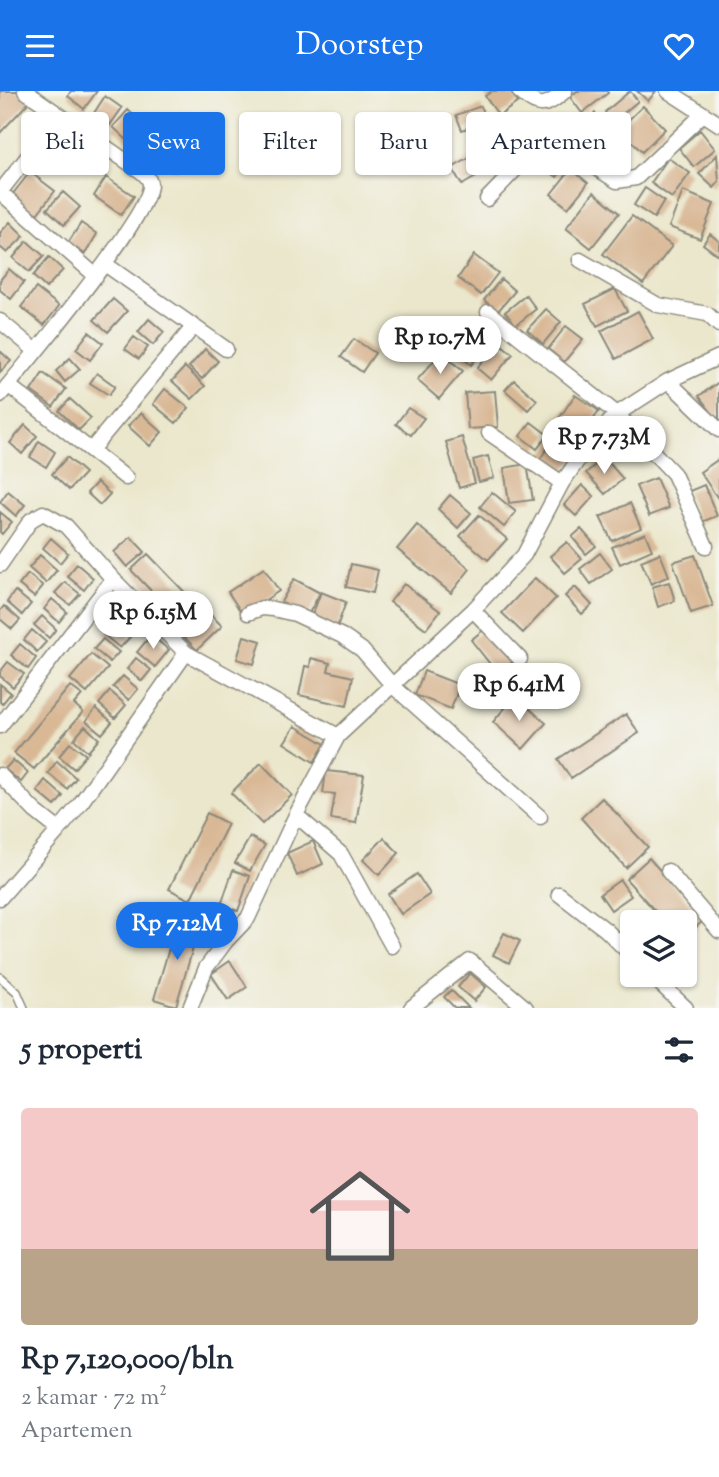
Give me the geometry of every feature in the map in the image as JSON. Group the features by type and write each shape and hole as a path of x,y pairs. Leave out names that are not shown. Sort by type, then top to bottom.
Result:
{"street":[{"path":"25,91 53,112"},
{"path":"519,91 536,104 544,106 552,103 565,91"},
{"path":"668,91 719,124"},
{"path":"487,199 539,145 548,141 555,142 617,181 636,178 703,114"},
{"path":"109,150 148,177 150,184 144,205 100,270 4,390 91,450 125,478"},
{"path":"21,166 0,192 100,270 194,326 226,349"},
{"path":"580,260 658,305 707,314 719,325"},
{"path":"488,312 617,414 674,474 706,546"},
{"path":"0,321 36,351"},
{"path":"91,450 194,326"},
{"path":"190,1008 206,968 248,918 296,815 338,736 473,610 524,555 562,484 592,440 617,414 668,381 719,357"},
{"path":"668,381 719,430"},
{"path":"489,433 562,484"},
{"path":"0,565 31,520 43,513 66,526 113,579 186,653 338,736"},
{"path":"0,726 113,579"},
{"path":"248,613 262,608 273,608 295,614 342,636 362,650 393,686 540,817"},
{"path":"473,610 520,659"},
{"path":"0,898 80,804 186,653"},
{"path":"0,775 35,811 59,829"},
{"path":"296,815 341,854 392,946"},
{"path":"668,871 719,931"},
{"path":"558,894 606,930 620,944"},
{"path":"411,1008 470,961 526,1008"},
{"path":"664,987 686,1008"}],"lane":[{"path":"0,977 17,992 24,1008"}],"building":[{"path":"0,91 17,91 29,102 0,133"},
{"path":"71,91 97,91 84,109 68,96"},
{"path":"492,91 510,91 518,102 504,112 496,112 485,96"},
{"path":"577,91 608,93 583,112 570,97"},
{"path":"630,91 638,101 625,112 605,112"},
{"path":"637,91 656,91 648,101"},
{"path":"105,96 122,108 110,125 109,112 95,112"},
{"path":"481,106 483,112 466,112 466,129 462,130 456,115"},
{"path":"643,106 665,129 642,152 631,141 631,118"},
{"path":"123,116 123,136 113,127"},
{"path":"700,130 715,149 694,167 679,148"},
{"path":"717,155 719,182 714,188 699,174"},
{"path":"668,158 690,173 672,198 651,183"},
{"path":"466,160 466,175 480,175 462,185 452,168"},
{"path":"28,175 34,175 55,191 37,214 12,195"},
{"path":"566,175 578,175 588,183 568,208 551,194"},
{"path":"106,177 134,196 121,215 94,196"},
{"path":"645,188 664,201 654,218 634,205"},
{"path":"683,191 714,204 700,239 669,227"},
{"path":"63,192 80,207 64,225 47,209"},
{"path":"594,192 619,213 591,248 566,228"},
{"path":"632,216 672,246 643,284 603,254"},
{"path":"10,222 24,236 7,253 0,247 0,233"},
{"path":"81,223 97,234 85,254 68,243"},
{"path":"710,234 719,241 719,256 703,244"},
{"path":"27,241 44,256 29,272 13,258"},
{"path":"474,255 498,273 481,295 458,278"},
{"path":"49,257 63,270 46,288 33,276"},
{"path":"9,269 24,282 11,299 0,290 0,280"},
{"path":"501,279 515,291 498,311 484,300"},
{"path":"36,288 59,306 44,325 21,307"},
{"path":"615,289 627,311 597,326 585,304"},
{"path":"526,295 536,309 516,325 505,312"},
{"path":"113,299 127,311 108,332 94,320"},
{"path":"546,309 561,322 543,344 527,330"},
{"path":"638,311 653,339 616,359 601,331"},
{"path":"149,319 164,332 153,345 138,332"},
{"path":"566,326 583,339 564,362 548,349"},
{"path":"477,330 491,342 471,365 457,353"},
{"path":"89,332 103,343 90,360 76,349"},
{"path":"406,334 416,343 399,361 389,352"},
{"path":"134,337 148,347 139,359 125,349"},
{"path":"354,339 375,353 362,372 341,357"},
{"path":"498,342 513,354 491,380 477,368"},
{"path":"205,349 218,361 202,379 189,367"},
{"path":"0,351 11,361 0,372"},
{"path":"441,353 463,371 439,399 417,380"},
{"path":"70,358 80,369 65,382 56,371"},
{"path":"185,367 205,386 192,399 172,381"},
{"path":"43,373 66,389 53,407 31,391"},
{"path":"97,373 115,386 109,395 90,383"},
{"path":"514,380 537,400 528,410 505,390"},
{"path":"719,382 719,422 699,396"},
{"path":"165,389 189,408 176,423 153,404"},
{"path":"495,391 498,427 468,429 465,393"},
{"path":"575,395 599,411 576,445 552,429"},
{"path":"70,399 91,418 79,430 59,411"},
{"path":"408,408 424,418 411,435 396,424"},
{"path":"141,413 162,432 150,446 128,426"},
{"path":"531,422 548,435 537,449 520,436"},
{"path":"25,425 37,436 22,454 10,443"},
{"path":"462,437 475,483 459,488 446,442"},
{"path":"554,439 576,454 559,478 537,463"},
{"path":"39,441 55,452 46,467 30,457"},
{"path":"488,456 494,478 479,482 473,460"},
{"path":"67,457 85,473 69,490 52,474"},
{"path":"604,457 623,479 605,494 586,473"},
{"path":"719,459 719,500 700,472"},
{"path":"527,464 533,500 509,503 504,468"},
{"path":"656,478 669,508 649,516 636,486"},
{"path":"97,482 110,494 100,505 87,493"},
{"path":"582,485 594,496 576,516 564,505"},
{"path":"704,485 717,516 699,523 687,492"},
{"path":"8,491 25,505 16,516 0,502"},
{"path":"492,492 516,512 504,527 480,507"},
{"path":"450,495 471,513 458,528 438,509"},
{"path":"630,503 641,528 612,541 600,517"},
{"path":"0,512 12,522 2,534 0,532"},
{"path":"479,515 507,539 488,560 460,536"},
{"path":"417,525 470,569 451,593 397,549"},
{"path":"581,529 596,546 586,554 572,537"},
{"path":"645,533 652,550 620,564 612,547"},
{"path":"131,537 145,552 127,567 114,552"},
{"path":"51,538 68,553 60,563 43,548"},
{"path":"567,542 582,559 565,573 550,556"},
{"path":"600,553 612,569 591,584 580,569"},
{"path":"660,553 669,576 651,584 641,561"},
{"path":"148,554 198,606 182,623 131,570"},
{"path":"40,555 57,570 46,583 29,568"},
{"path":"695,555 713,606 691,613 673,562"},
{"path":"77,564 93,578 84,590 67,576"},
{"path":"351,564 378,570 373,593 346,587"},
{"path":"264,568 279,591 243,615 228,592"},
{"path":"28,574 43,586 34,597 19,585"},
{"path":"535,578 556,598 523,633 502,613"},
{"path":"294,579 320,593 307,617 281,602"},
{"path":"65,582 80,594 70,605 55,593"},
{"path":"669,582 675,601 658,607 652,587"},
{"path":"404,584 440,611 426,629 390,602"},
{"path":"575,587 592,605 582,614 565,596"},
{"path":"15,591 31,604 22,615 7,602"},
{"path":"321,592 346,602 337,627 311,618"},
{"path":"52,599 67,612 59,622 44,609"},
{"path":"4,606 20,620 12,629 0,619 0,611"},
{"path":"122,606 140,621 132,631 114,615"},
{"path":"208,612 222,626 197,650 184,637"},
{"path":"42,616 56,629 49,638 34,625"},
{"path":"113,623 130,637 120,648 104,635"},
{"path":"487,627 514,661 498,674 471,640"},
{"path":"32,630 46,642 37,652 24,640"},
{"path":"151,635 169,650 155,667 137,652"},
{"path":"244,636 261,641 254,664 237,659"},
{"path":"103,639 119,652 110,662 94,649"},
{"path":"20,644 36,658 28,669 11,655"},
{"path":"91,654 108,668 87,693 70,679"},
{"path":"136,658 151,670 142,681 127,669"},
{"path":"311,658 330,663 328,671 353,677 347,706 299,695 305,666 310,667"},
{"path":"8,662 24,674 13,687 0,676"},
{"path":"424,671 460,685 451,709 415,695"},
{"path":"123,676 138,689 129,700 113,687"},
{"path":"0,684 11,693 2,704 0,702"},
{"path":"70,686 82,695 74,704 83,712 34,769 14,753"},
{"path":"110,691 126,705 115,718 99,704"},
{"path":"515,696 546,723 523,749 493,722"},
{"path":"96,708 112,722 102,734 86,721"},
{"path":"626,714 639,733 571,778 558,759"},
{"path":"85,726 99,739 88,752 74,739"},
{"path":"295,726 325,744 314,762 284,743"},
{"path":"70,743 86,755 74,769 59,756"},
{"path":"13,760 28,773 21,782 5,769"},
{"path":"57,761 76,778 67,789 48,773"},
{"path":"261,763 292,795 262,824 231,793"},
{"path":"326,771 364,775 356,823 331,819 335,794 323,793"},
{"path":"45,780 63,796 55,806 37,791"},
{"path":"602,798 648,847 626,868 581,818"},
{"path":"207,813 228,824 190,900 169,889"},
{"path":"250,837 265,845 250,871 235,863"},
{"path":"384,838 399,853 379,875 363,860"},
{"path":"313,841 323,864 297,876 287,853"},
{"path":"649,858 695,910 654,910 626,879"},
{"path":"233,870 250,876 238,911 221,905"},
{"path":"417,874 430,894 401,914 388,894"},
{"path":"620,880 631,896 611,910 600,894"},
{"path":"697,912 704,920 697,926"},
{"path":"178,918 200,924 176,1006 154,999"},
{"path":"504,933 520,941 509,963 493,955"},
{"path":"230,961 247,987 228,1000 211,974"},
{"path":"470,973 486,987 474,1001 458,987"},
{"path":"451,990 469,1008 455,1008 444,997"}]}
